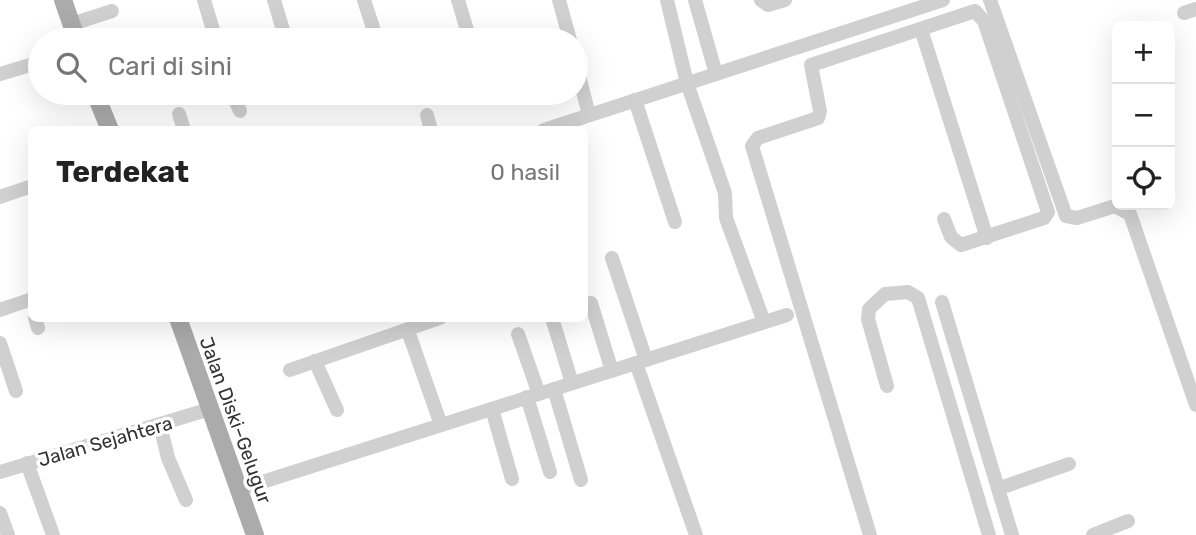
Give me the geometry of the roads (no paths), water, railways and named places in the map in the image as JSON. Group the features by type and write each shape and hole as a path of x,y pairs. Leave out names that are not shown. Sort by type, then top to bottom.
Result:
{"main road":[{"path":"63,0 73,28"},
{"path":"100,105 108,126"},
{"name":"Jalan Diski–Gelugur","path":"179,322 255,535"}],"street":[{"path":"204,0 212,28"},
{"path":"274,0 282,28"},
{"path":"364,0 373,28"},
{"path":"458,0 466,28"},
{"path":"559,0 567,28"},
{"path":"667,0 687,83 725,193 726,218 764,322"},
{"path":"695,0 716,74"},
{"path":"761,0 768,5 785,0"},
{"path":"556,126 943,0"},
{"path":"989,0 1066,216 1077,218 1115,206 1130,214 1196,405"},
{"path":"81,28 112,11"},
{"path":"870,535 752,146 758,138 818,118 820,111 811,65 975,11 981,15 1048,206 1044,218 987,238 957,244 944,219"},
{"path":"921,29 987,238"},
{"path":"0,74 28,66"},
{"path":"635,100 675,222"},
{"path":"237,105 240,111"},
{"path":"586,105 589,115"},
{"path":"178,114 182,126"},
{"path":"0,197 28,187"},
{"path":"612,258 641,361 696,535"},
{"path":"887,386 868,319 869,309 885,295 908,292 918,298 989,535"},
{"path":"942,302 1012,535"},
{"path":"0,310 28,303"},
{"path":"591,303 612,371"},
{"path":"240,489 787,315"},
{"path":"290,370 430,322"},
{"path":"553,322 572,383"},
{"path":"408,331 440,425"},
{"path":"518,334 550,472"},
{"path":"0,344 16,391"},
{"path":"316,361 337,410"},
{"path":"554,389 581,480"},
{"name":"Jalan Sejahtera","path":"0,472 210,409"},
{"path":"492,409 512,479"},
{"path":"160,425 168,458 186,500"},
{"path":"27,463 53,535"},
{"path":"1000,488 1069,464"},
{"path":"0,513 8,535"},
{"path":"1093,535 1128,521"}]}
